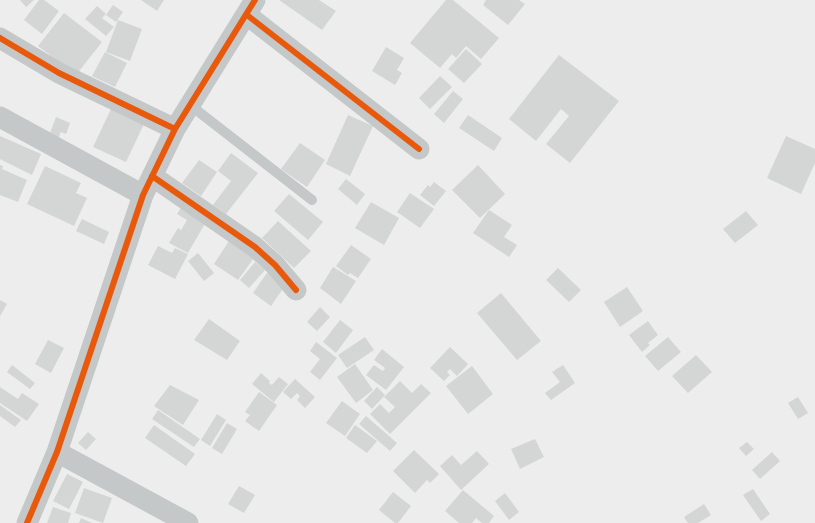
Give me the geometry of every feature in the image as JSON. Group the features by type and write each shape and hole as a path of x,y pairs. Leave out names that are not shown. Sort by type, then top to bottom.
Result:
{"street":[{"path":"27,523 57,452 143,195 175,129 251,7 419,149"},
{"path":"0,38 59,73 175,129"},
{"path":"0,117 143,195"},
{"path":"0,122 29,140 143,195"},
{"path":"152,176 255,247 275,265 296,290"},
{"path":"57,452 183,522"}],"lane":[{"path":"190,105 312,200"}],"building":[{"path":"20,0 34,0 26,7"},
{"path":"39,0 44,0 59,11 42,34 24,20"},
{"path":"141,0 164,0 157,11"},
{"path":"279,0 319,0 336,11 322,30"},
{"path":"446,0 453,0 499,38 481,59 466,46 456,58 452,54 440,68 410,43"},
{"path":"486,0 519,0 525,4 508,25 483,5"},
{"path":"113,5 123,12 116,22 106,15"},
{"path":"97,6 106,14 102,18 114,27 106,36 85,19"},
{"path":"64,13 102,42 76,75 38,46"},
{"path":"118,20 142,29 130,61 106,52"},
{"path":"386,47 404,58 397,70 402,73 395,85 372,71"},
{"path":"466,49 482,64 464,83 448,69"},
{"path":"105,52 127,63 115,87 92,76"},
{"path":"559,55 619,101 570,163 546,144 569,116 561,109 536,141 509,119"},
{"path":"440,76 452,87 430,109 419,98"},
{"path":"453,91 463,99 444,123 434,114"},
{"path":"111,109 144,124 126,162 93,147"},
{"path":"348,115 373,126 350,176 326,164"},
{"path":"468,115 502,138 494,151 459,128"},
{"path":"56,117 70,123 66,134 61,132 56,144 47,141"},
{"path":"0,136 41,154 32,175 0,159"},
{"path":"786,136 815,149 815,163 801,194 767,178"},
{"path":"300,143 325,160 307,187 281,169"},
{"path":"231,153 258,173 226,214 213,205 231,181 218,171"},
{"path":"199,160 217,172 201,196 182,183"},
{"path":"0,165 3,166 2,169 27,180 18,202 0,195"},
{"path":"478,165 505,194 480,218 452,190"},
{"path":"45,166 81,183 76,193 87,198 74,226 27,204"},
{"path":"346,179 365,194 357,205 338,189"},
{"path":"434,182 446,191 434,206 420,195 428,185 430,187"},
{"path":"410,193 434,209 420,228 397,212"},
{"path":"289,194 323,222 308,240 274,211"},
{"path":"371,202 399,218 384,245 355,228"},
{"path":"182,206 207,220 188,253 169,243 178,228 181,230 187,220 177,214"},
{"path":"489,210 512,225 504,237 517,245 509,257 473,233"},
{"path":"746,211 758,225 735,243 723,229"},
{"path":"82,219 109,232 104,244 76,231"},
{"path":"278,221 311,251 294,268 262,238"},
{"path":"231,238 256,255 238,280 214,264"},
{"path":"351,245 371,259 358,278 350,273 348,275 336,266"},
{"path":"158,246 172,253 175,248 188,254 175,279 148,265"},
{"path":"198,253 214,273 204,281 188,261"},
{"path":"255,262 265,270 249,288 240,280"},
{"path":"333,267 356,281 341,304 320,288"},
{"path":"558,268 581,290 569,302 546,280"},
{"path":"269,270 287,283 271,306 253,293"},
{"path":"627,287 643,311 620,327 604,302"},
{"path":"501,293 541,341 517,360 477,313"},
{"path":"0,300 7,304 0,316"},
{"path":"320,307 330,317 317,331 307,322"},
{"path":"209,319 240,341 227,360 194,340"},
{"path":"340,320 353,330 336,353 323,342"},
{"path":"648,321 658,335 648,343 650,345 642,352 629,335"},
{"path":"365,337 374,350 347,368 338,355"},
{"path":"668,337 681,352 658,371 645,356"},
{"path":"48,340 64,348 51,373 35,364"},
{"path":"316,342 337,358 320,380 310,372 320,359 310,351"},
{"path":"450,347 468,364 457,376 450,369 447,372 450,375 444,381 430,368"},
{"path":"382,349 404,367 386,390 366,375 374,365 383,371 385,368 374,360"},
{"path":"696,355 712,372 688,393 672,376"},
{"path":"355,364 373,390 356,403 337,377"},
{"path":"12,365 35,383 30,389 7,372"},
{"path":"563,365 575,383 551,400 545,393 560,382 552,372"},
{"path":"472,366 493,394 468,414 446,386"},
{"path":"261,373 270,381 269,383 272,385 279,377 288,384 274,402 252,384"},
{"path":"295,379 315,397 305,408 297,400 300,396 297,393 291,399 283,392"},
{"path":"400,381 412,393 421,384 431,393 390,434 370,414 380,404 389,413 395,407 384,397"},
{"path":"170,385 199,400 183,425 154,406"},
{"path":"0,387 18,399 22,393 39,404 27,421 0,403"},
{"path":"377,387 385,395 372,409 364,401"},
{"path":"259,392 277,405 259,431 245,421 250,415 245,412"},
{"path":"798,397 808,413 798,419 788,403"},
{"path":"342,401 360,414 345,436 326,423"},
{"path":"0,405 21,420 15,427 0,416"},
{"path":"158,410 200,439 194,447 152,419"},
{"path":"217,414 226,420 210,446 201,440"},
{"path":"366,416 397,443 390,451 359,424"},
{"path":"227,423 237,429 222,454 212,448"},
{"path":"154,425 195,454 186,466 145,438"},
{"path":"355,425 377,441 367,453 346,438"},
{"path":"88,432 96,439 86,450 78,443"},
{"path":"535,439 544,457 520,469 511,449"},
{"path":"747,442 754,449 746,456 739,448"},
{"path":"414,450 439,474 430,483 427,480 415,493 393,471"},
{"path":"477,451 489,464 461,490 440,466 452,455 461,465"},
{"path":"772,452 780,461 760,479 752,470"},
{"path":"67,474 83,482 69,509 53,501"},
{"path":"239,486 255,495 244,513 228,504"},
{"path":"84,488 112,498 103,523 75,513"},
{"path":"753,489 770,514 761,521 743,495"},
{"path":"463,490 494,516 489,523 482,523 476,518 472,523 459,523 445,511"},
{"path":"393,492 411,506 398,523 395,523 379,510"},
{"path":"505,493 519,512 509,520 495,501"},
{"path":"704,504 711,515 698,523 688,523 684,517"},
{"path":"53,507 71,513 68,523 47,523"},
{"path":"81,518 92,523 79,523"}],"cycle path":[{"path":"27,523 57,452 143,195 175,129 255,0"},
{"path":"247,15 419,149"},
{"path":"0,38 59,73 175,129"},
{"path":"152,176 255,247 275,265 296,290"}]}
